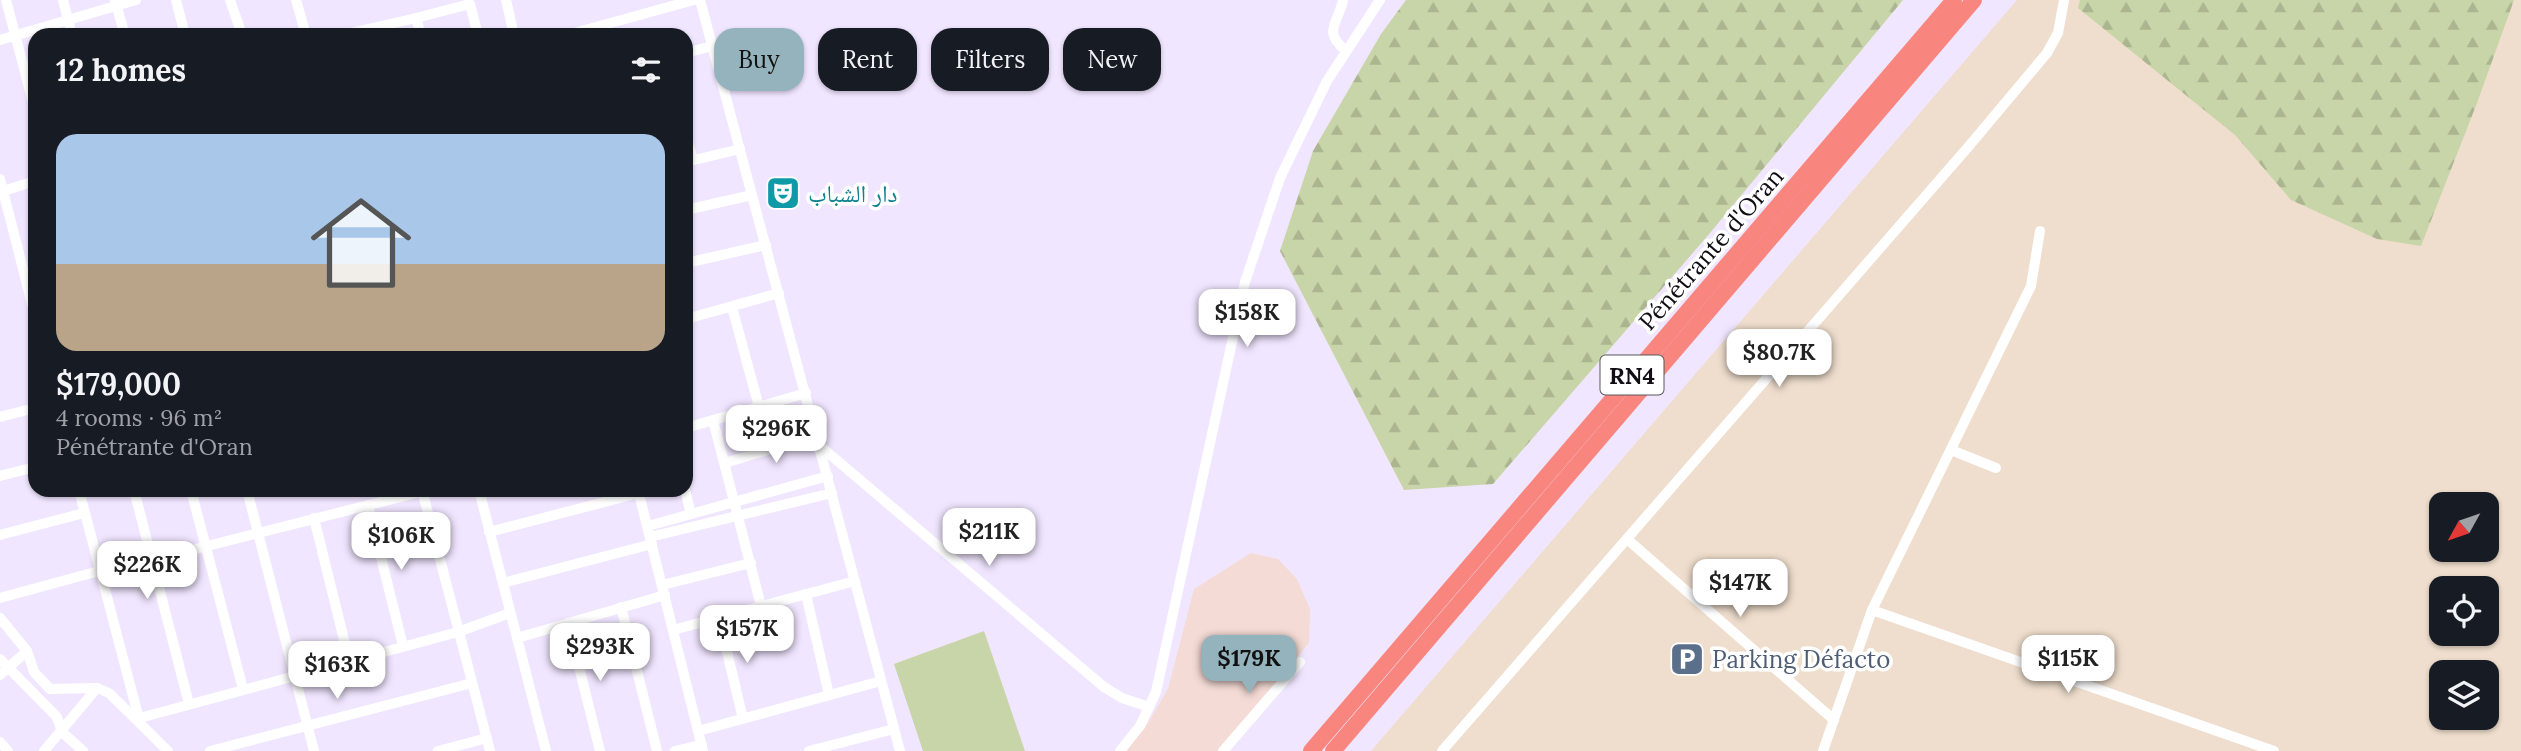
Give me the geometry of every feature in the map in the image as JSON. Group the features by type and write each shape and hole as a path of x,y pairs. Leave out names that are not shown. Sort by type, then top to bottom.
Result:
{"highway":[{"name":"Pénétrante d'Oran","path":"1311,751 1954,0"},
{"name":"Pénétrante d'Oran","path":"1333,751 1974,0"}],"street":[{"path":"6,0 28,83"},
{"path":"63,0 70,28"},
{"path":"42,28 116,3 136,0"},
{"path":"176,0 184,28"},
{"path":"230,0 240,28"},
{"path":"296,0 304,28"},
{"path":"506,0 512,28"},
{"path":"614,28 694,0"},
{"path":"700,0 900,751"},
{"path":"1343,0 1332,30 1335,42 1346,51"},
{"path":"1120,751 1140,726 1156,692 1245,282 1280,178 1326,81 1380,0"},
{"path":"1442,751 1969,146 2047,52 2057,33 2064,0"},
{"path":"116,3 123,28"},
{"path":"380,28 470,4 476,28"},
{"path":"416,18 419,28"},
{"path":"0,40 28,32"},
{"path":"693,51 712,46"},
{"path":"693,160 740,149"},
{"path":"0,179 28,290"},
{"path":"2,192 28,183"},
{"path":"693,209 752,195"},
{"path":"1823,751 1872,610 2031,286 2040,231"},
{"path":"693,261 766,245"},
{"path":"693,316 779,293"},
{"path":"732,307 759,407"},
{"path":"693,426 806,393"},
{"path":"0,415 28,409"},
{"path":"713,420 761,606"},
{"path":"819,441 1104,687 1122,698 1149,707"},
{"path":"725,464 819,441"},
{"path":"1951,450 1996,468"},
{"path":"0,476 28,469"},
{"path":"650,536 691,514 828,475"},
{"path":"503,583 650,536 832,493"},
{"path":"81,497 137,719"},
{"path":"136,497 190,704"},
{"path":"193,497 243,689"},
{"path":"249,497 314,751"},
{"path":"0,598 398,497"},
{"path":"426,497 490,751"},
{"path":"480,497 546,751"},
{"path":"489,532 619,497"},
{"path":"639,497 702,748 676,751"},
{"path":"687,497 691,514"},
{"path":"368,505 403,646"},
{"path":"0,535 84,513"},
{"path":"314,518 349,660"},
{"path":"1627,539 1834,720"},
{"path":"517,638 621,607 663,590 751,563"},
{"path":"673,630 855,581"},
{"path":"806,594 829,695"},
{"path":"621,607 657,751"},
{"path":"1872,610 2274,751"},
{"path":"137,719 458,632 510,613"},
{"path":"0,618 27,651 34,672 50,689 97,688 109,693 168,751"},
{"path":"719,618 743,719"},
{"path":"568,623 600,751"},
{"path":"4,672 27,651"},
{"path":"0,659 4,672 57,717 62,732 83,751"},
{"path":"1223,751 1300,662"},
{"path":"698,732 881,681"},
{"path":"211,751 472,683"},
{"path":"44,751 97,688"},
{"path":"809,751 894,729"},
{"path":"438,751 487,738"},
{"path":"0,742 8,751"}],"shaded area":[{"path":"2017,0 2521,0 2521,751 1371,751"},
{"path":"1251,553 1278,559 1297,579 1310,609 1309,643 1220,751 1121,751 1148,723 1168,689 1194,589"}],"green space":[{"path":"1406,0 1903,0 1710,233 1493,484 1404,490 1280,251 1313,151 1381,34"},
{"path":"2080,0 2514,0 2421,246 2377,239 2291,200 2235,135 2078,8"},
{"path":"984,631 1025,751 923,751 894,664"}],"place":[{"name":"دار الشباب","path":"783,193"},
{"name":"Parking Défacto","path":"1687,659"}]}
